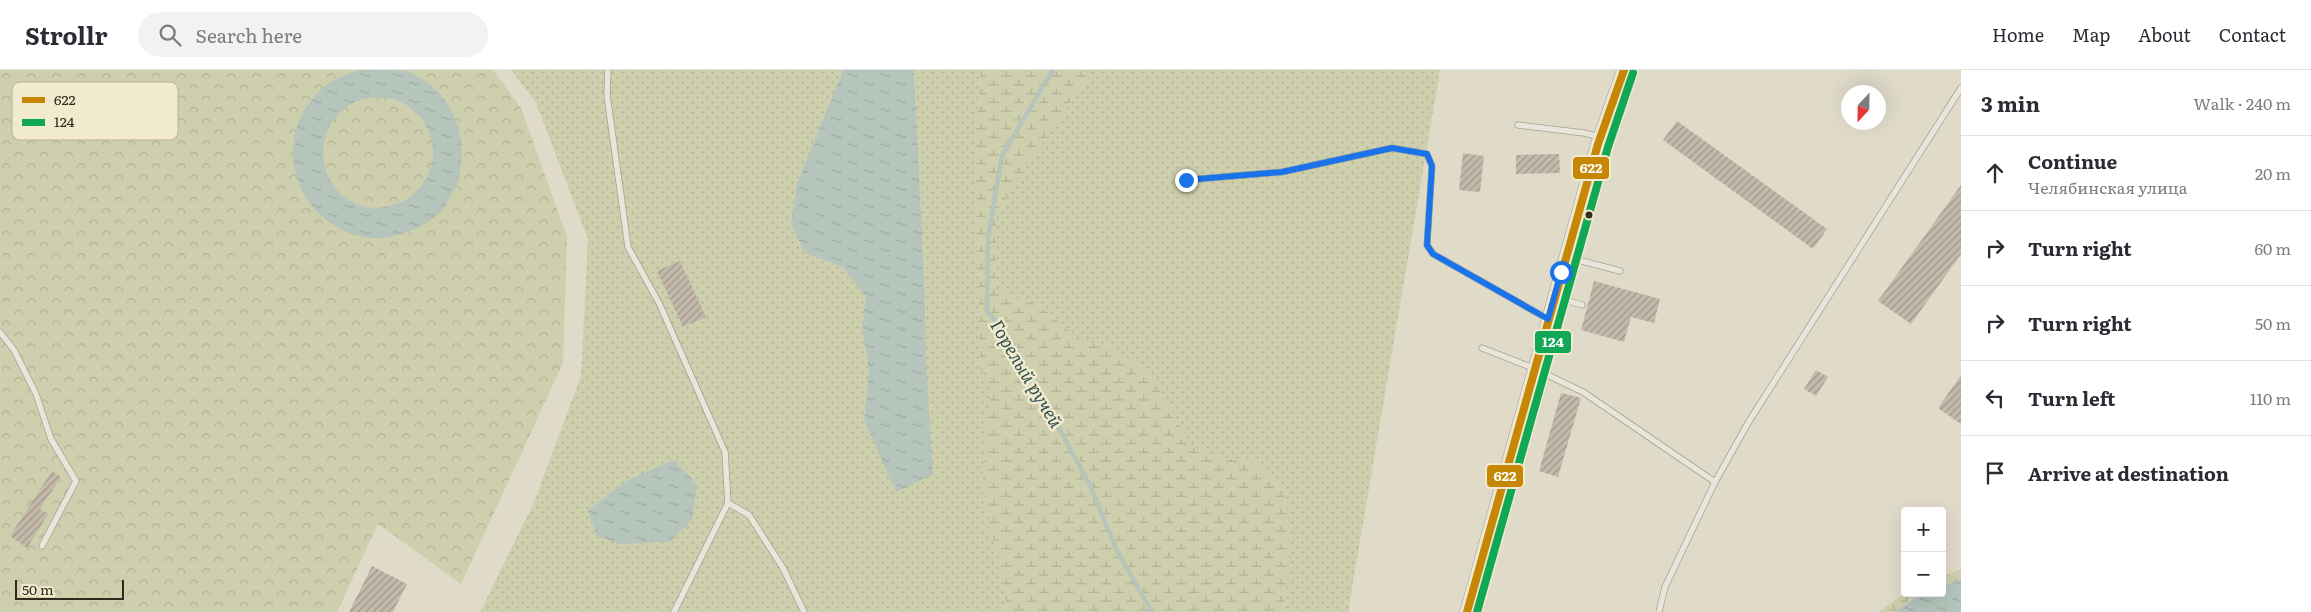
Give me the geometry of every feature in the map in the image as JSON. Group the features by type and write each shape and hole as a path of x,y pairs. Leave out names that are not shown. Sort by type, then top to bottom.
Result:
{"street":[{"path":"1467,612 1565,256 1600,137 1624,70"}],"lane":[{"path":"608,70 607,95 628,247 659,303 725,452 728,503 674,612"},
{"path":"1659,612 1665,586 1714,482 1789,358 1961,88"},
{"path":"1518,125 1584,133 1600,137"},
{"path":"1186,180 1282,172 1392,148 1427,154 1432,166 1427,245 1433,254 1548,319"},
{"path":"1565,256 1620,271"},
{"path":"1554,296 1582,305"},
{"path":"0,332 18,359 36,394 51,439 76,481 42,546"},
{"path":"1482,348 1533,368 1583,392 1714,482"},
{"path":"728,503 750,515 783,568 804,612"}],"green space":[{"path":"0,70 493,70 521,108 567,237 563,363 461,584 378,524 337,612 0,612"},
{"path":"511,70 843,70 797,183 805,253 843,267 866,297 862,327 869,370 864,420 926,363 925,294 914,70 981,70 975,142 980,369 991,386 982,486 1008,612 480,612 533,505 581,376 588,239 536,103"},
{"path":"981,70 1093,70 1013,184 997,217 996,290 1038,305 1084,343 1111,345 1153,379 1191,446 1215,457 1252,461 1285,491 1291,559 1283,612 1008,612 982,486 991,386 980,369 975,142"},
{"path":"1093,70 1440,70 1348,612 1283,612 1291,559 1285,491 1252,461 1215,457 1191,446 1153,379 1111,345 1084,343 1038,305 996,290 997,217 1013,184"},
{"path":"1961,569 1961,579 1946,585 1946,575"},
{"path":"1901,596 1915,597 1910,599 1897,612 1878,612"}],"water":[{"path":"360,70 406,71 420,77 442,96 456,121 460,135 462,150 459,178 445,206 424,224 389,237 358,236 337,227 320,214 306,197 297,177 293,155 295,133 309,103 328,84 342,76","holes":["375,97 397,100 417,114 429,134 433,156 431,168 426,179 411,196 390,206 368,207 350,201 336,189 327,172 323,153 326,134 336,117 353,103"]},
{"path":"843,70 914,70 925,294 926,363 933,474 896,492 864,420 869,370 862,327 866,297 843,267 805,253 791,224 797,183"},
{"path":"674,460 697,484 692,520 670,542 620,544 596,535 588,511 626,481"},
{"path":"1961,579 1961,612 1897,612 1917,597 1946,597 1946,585"}],"building":[{"path":"1677,121 1827,229 1813,249 1663,140"},
{"path":"1463,153 1484,156 1480,192 1459,190"},
{"path":"1559,154 1560,173 1516,174 1516,155"},
{"path":"1961,185 1961,254 1911,324 1878,301"},
{"path":"680,261 706,317 683,327 657,271"},
{"path":"1594,281 1660,299 1654,323 1631,317 1624,342 1581,330"},
{"path":"1816,370 1828,377 1816,396 1804,389"},
{"path":"1961,375 1961,424 1938,408"},
{"path":"1561,393 1581,398 1558,477 1539,471"},
{"path":"52,471 61,477 40,509 48,514 27,548 10,536"},
{"path":"372,566 407,584 393,612 349,612"}],"waterway":[{"name":"Горелый ручей","path":"1053,70 1002,155 988,238 987,311 1011,341 1090,485 1116,549 1152,612"}],"transit line":[{"name":"622","path":"1467,612 1598,144 1624,70"},
{"name":"124","path":"1477,612 1608,147 1633,73"}],"route":[{"path":"1186,180 1282,172 1392,148 1427,154 1432,166 1427,245 1433,254 1440,260 1548,319 1561,272"}]}
